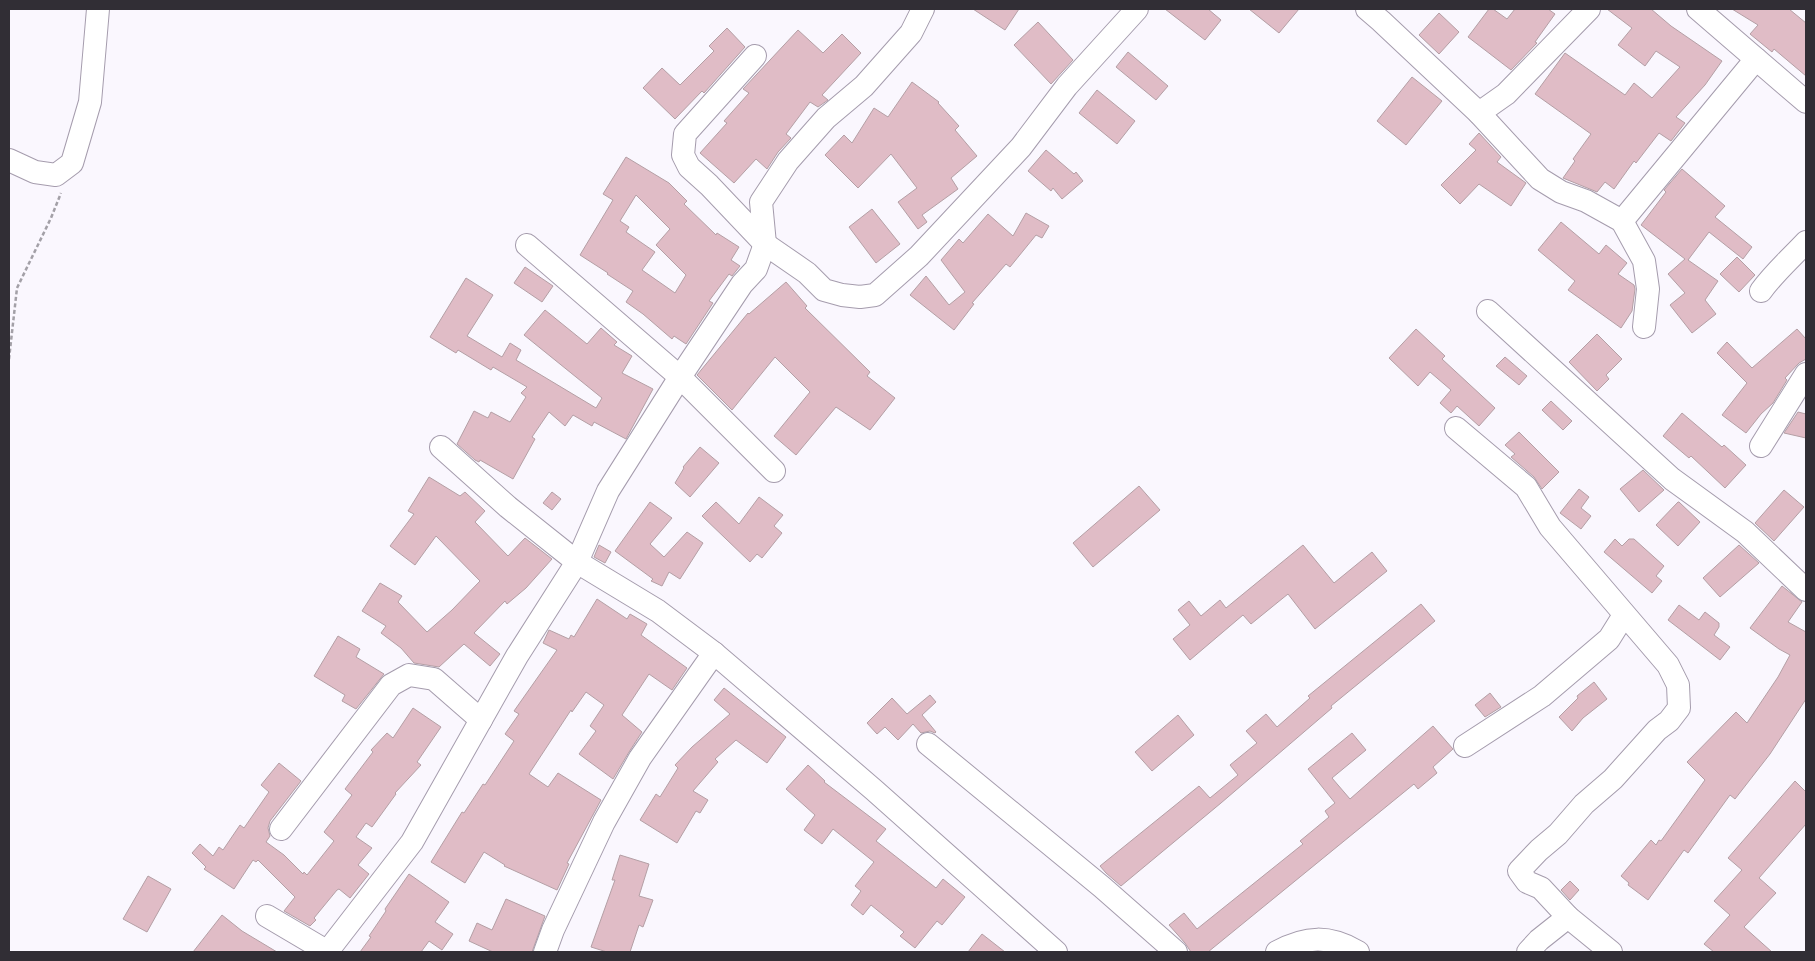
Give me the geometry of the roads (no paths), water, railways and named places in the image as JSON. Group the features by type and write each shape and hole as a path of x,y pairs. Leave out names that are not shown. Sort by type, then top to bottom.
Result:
{"street":[{"path":"9,160 35,172 56,175 72,163 90,102 98,9"},
{"path":"267,916 327,952 412,842 517,656 577,562 608,491 680,377 742,284 756,269 765,244 761,202 788,161 826,118 864,86 911,33 923,9"},
{"path":"1478,112 1506,94 1589,9"},
{"path":"1698,9 1806,102"},
{"path":"1370,10 1478,112 1540,179 1561,192 1586,201 1622,221 1644,261 1648,289 1644,327"},
{"path":"755,56 685,134 683,155 689,167 709,185 765,244 808,273 824,290 842,295 874,296 919,256 1021,147 1126,13"},
{"path":"1622,221 1756,59"},
{"path":"1761,291 1806,242"},
{"path":"527,245 680,377 774,471"},
{"path":"1488,311 1672,479 1744,532 1806,590"},
{"path":"1761,446 1806,374"},
{"path":"1456,428 1526,487 1550,527 1668,665 1678,685 1679,708 1670,720 1657,730 1613,779 1584,804 1558,834 1519,871 1527,882 1541,888 1568,917 1611,952"},
{"path":"441,447 508,507 577,562 658,611 714,653 874,790 1056,952"},
{"path":"1465,746 1542,696 1609,639 1624,615"},
{"path":"544,952 604,822 640,758 714,653"},
{"path":"281,829 391,685 409,675 434,679 481,720"},
{"path":"928,744 1102,887 1176,952"},
{"path":"1528,952 1539,940 1568,917"},
{"path":"1276,952 1292,944 1315,939 1331,940 1346,945 1358,952"}]}
